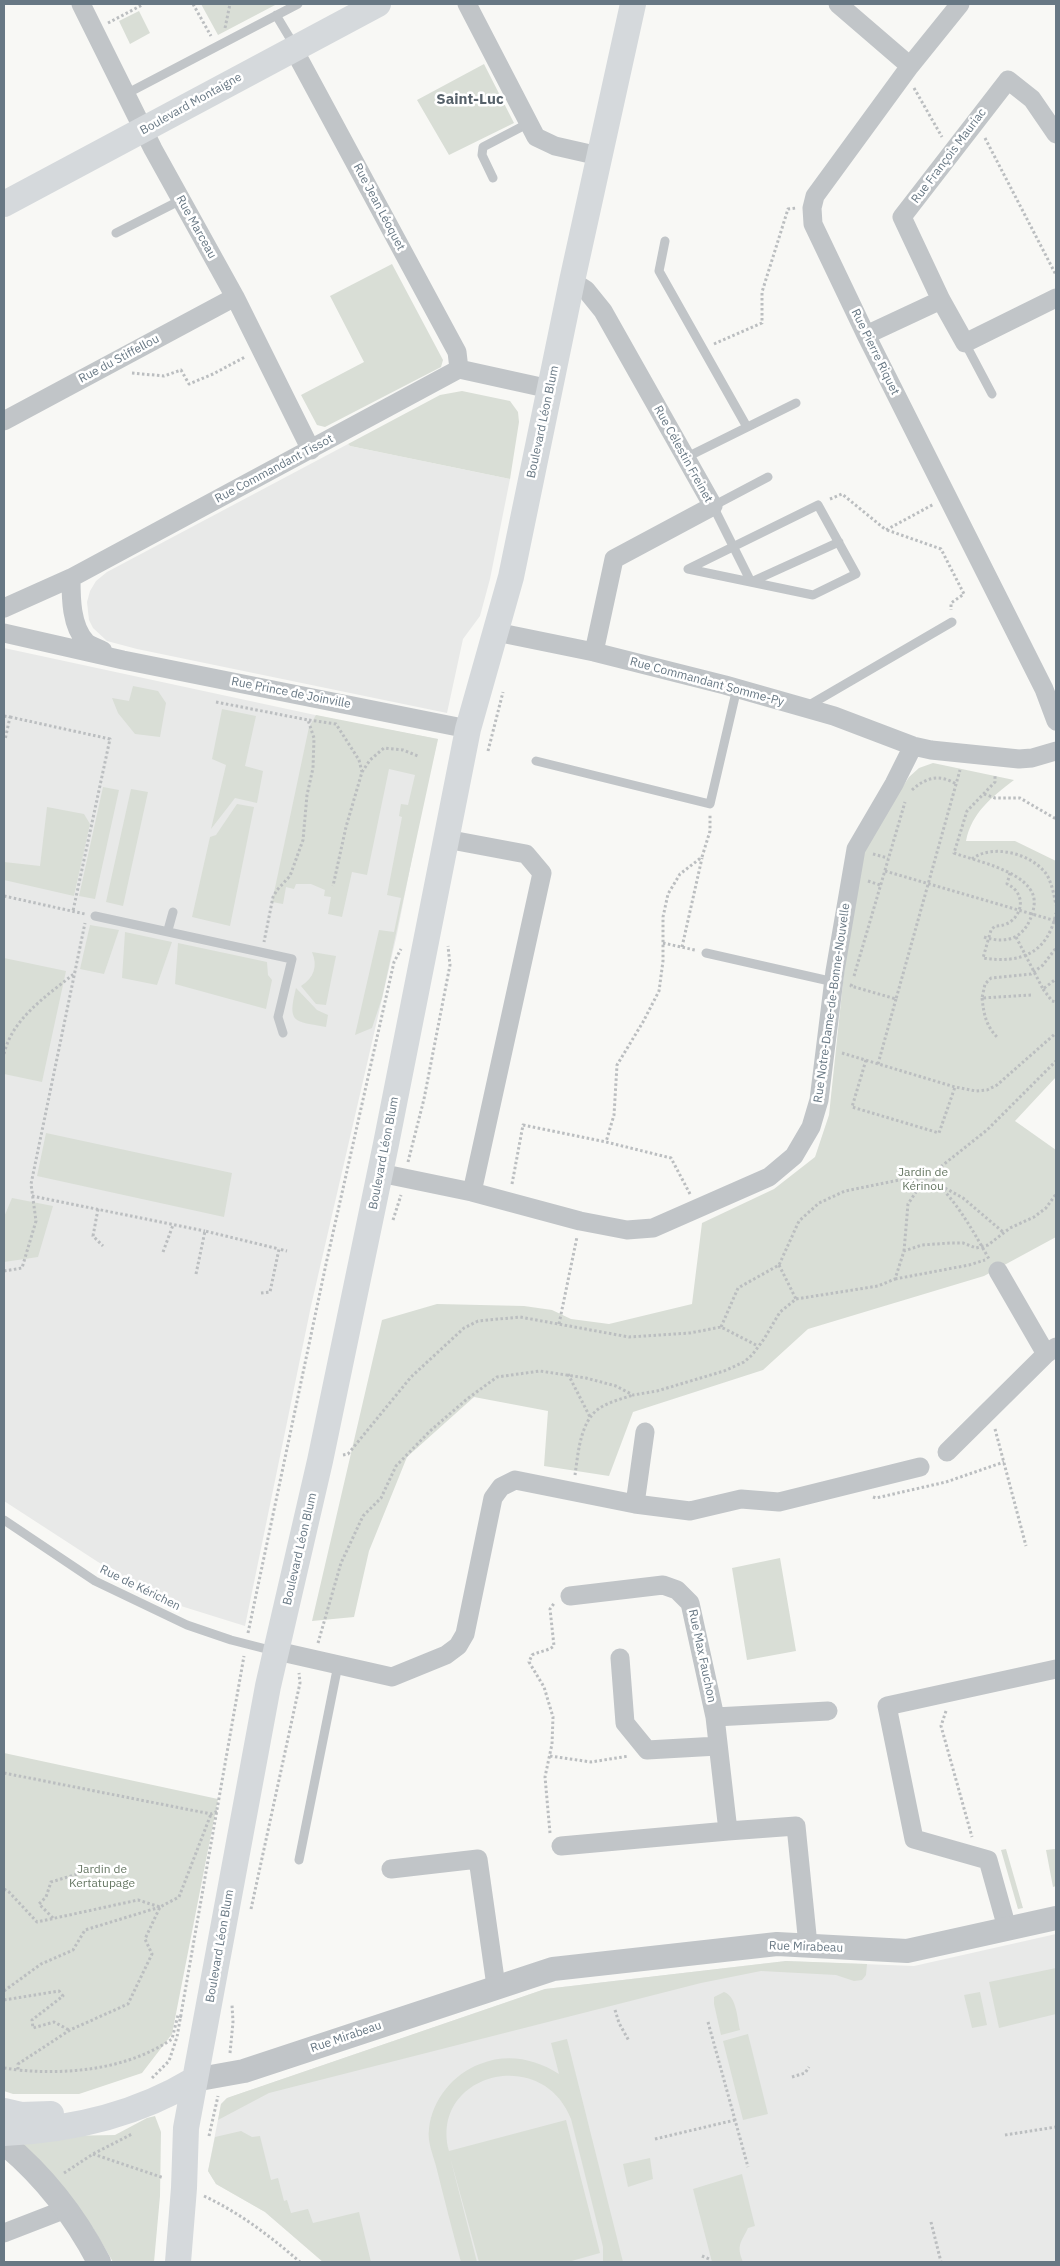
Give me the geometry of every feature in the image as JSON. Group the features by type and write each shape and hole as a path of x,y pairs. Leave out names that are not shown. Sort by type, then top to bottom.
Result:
{"main road":[{"name":"Boulevard Montaigne","path":"4,204 378,4"},
{"name":"Boulevard Léon Blum","path":"178,2262 184,2188 186,2128 268,1686 295,1655 320,1461 380,1173 468,729 511,576 572,281 633,4"},
{"path":"4,2111 21,2115 80,2111 128,2098 149,2088 181,2078 194,2080"},
{"path":"4,2132 43,2131 90,2123 131,2122 194,2080"}],"street":[{"name":"Rue Marceau","path":"81,4 144,130 235,297 311,450"},
{"path":"467,4 536,137 555,146 599,156"},
{"path":"812,208 815,196 820,188 960,4"},
{"path":"848,7 908,70"},
{"name":"Rue Jean Léoquet","path":"295,48 457,352 459,369"},
{"name":"Rue François Mauriac","path":"965,343 941,300 902,217 1008,80 1032,99 1056,134"},
{"name":"Rue Pierre Riquet","path":"812,208 814,224 866,335 948,497 1050,686 1056,721"},
{"name":"Rue Célestin Freinet","path":"572,281 586,290 603,311 684,458 713,506 614,559 594,652"},
{"name":"Rue du Stiffellou","path":"4,422 235,297"},
{"path":"965,343 1056,298"},
{"path":"866,335 941,300"},
{"path":"459,369 550,390"},
{"name":"Rue Commandant Tissot","path":"4,608 71,578 459,369"},
{"name":"Rue Prince de Joinville","path":"71,578 74,620 86,642 115,659"},
{"name":"Rue Commandant Somme-Py","path":"496,632 594,652 737,688 834,716 913,746"},
{"name":"Rue Prince de Joinville","path":"4,633 115,659 468,729"},
{"path":"913,746 931,750 1019,759 1032,758 1056,751"},
{"name":"Rue Notre-Dame-de-Bonne-Nouvelle","path":"380,1173 472,1192 580,1221 627,1230 653,1228 769,1177 794,1156 811,1128 819,1100 834,977 856,849 894,784 913,746"},
{"path":"446,839 526,854 542,873 472,1192"},
{"path":"947,1452 1051,1351 993,1265"},
{"path":"636,1504 645,1432"},
{"path":"295,1655 392,1677 446,1655 458,1646 465,1634 493,1498 501,1487 515,1480 636,1504 690,1511 741,1500 779,1502 920,1467"},
{"name":"Rue Max Fauchon","path":"570,1596 663,1585 677,1590 690,1603 715,1717 728,1831"},
{"path":"620,1658 625,1723 647,1750 718,1746"},
{"path":"1008,1928 988,1860 914,1839 887,1706 1056,1669"},
{"name":"Rue Max Fauchon","path":"715,1717 828,1711"},
{"path":"561,1846 796,1826 808,1945"},
{"path":"391,1869 478,1859 496,1986"},
{"name":"Rue Mirabeau","path":"194,2080 244,2071 496,1986 553,1969 777,1944 907,1950 1056,1918"},
{"path":"4,2143 47,2184 66,2209 99,2262"},
{"path":"4,2233 66,2209"}],"lane":[{"path":"126,94 298,4"},
{"path":"276,15 295,48"},
{"path":"494,178 482,154 483,146 529,123"},
{"path":"116,232 181,200"},
{"path":"665,241 659,271 747,427"},
{"path":"965,343 992,394"},
{"path":"684,458 796,403"},
{"path":"751,582 713,506 768,477"},
{"path":"818,505 839,542 856,574 814,595 688,569 818,505"},
{"path":"751,582 839,542"},
{"path":"803,708 952,622"},
{"path":"536,761 710,804 737,688"},
{"path":"168,930 173,912"},
{"path":"91,915 168,930 292,959 278,1017 283,1033"},
{"path":"706,953 834,977"},
{"name":"Rue de Kérichen","path":"4,1520 95,1581 188,1625 246,1644 295,1655"},
{"path":"299,1860 338,1665"}],"path":[{"path":"193,4 219,45"},
{"path":"219,45 230,4"},
{"path":"94,30 142,5"},
{"path":"908,70 951,152"},
{"path":"976,120 1056,275"},
{"path":"704,349 762,323 762,292 788,209 812,208"},
{"path":"108,366 143,375 164,376 181,370 189,384 231,365 261,348"},
{"path":"818,505 842,494 886,530 941,549 964,594 951,603 952,622"},
{"path":"886,530 948,497"},
{"path":"486,756 504,689"},
{"path":"216,702 336,724 359,760 362,772"},
{"path":"4,716 110,739 73,911"},
{"path":"5,740 10,717"},
{"path":"265,938 273,897 290,876 303,840 307,796 314,761 314,738 308,720"},
{"path":"333,886 346,827 362,772 370,760 384,748 403,750 418,756"},
{"path":"878,1064 960,768"},
{"path":"984,937 997,941 1016,937 1028,926 1035,900 1031,889 1019,877 954,853 967,810 995,782 995,773"},
{"path":"896,999 851,986 884,871 911,791 919,783 931,778 940,777 956,784"},
{"path":"984,794 995,798 1020,798 1056,819"},
{"path":"682,946 702,857 710,831 710,804"},
{"path":"972,859 977,855 1000,851 1019,855 1030,861 1046,874 1052,886 1056,905"},
{"path":"606,1142 614,1115 616,1065 643,1022 659,991 663,961 663,917 668,894 680,874 702,857"},
{"path":"884,871 1056,921"},
{"path":"1010,873 1007,884 1017,891 1021,900 1020,910 1012,921 1003,926 995,926 991,930 983,958 999,961 1026,956 1042,945 1056,921 1056,913"},
{"path":"4,896 91,915 75,973 31,1184 36,1221 22,1268 4,1271"},
{"path":"1016,937 1042,989 1052,1001 1056,1002"},
{"path":"407,1164 424,1098 450,965 448,941"},
{"path":"663,943 706,953"},
{"path":"152,2076 169,2061 181,2017 246,1644 326,1264 394,962 404,945"},
{"path":"998,1038 989,1029 984,1016 982,998 985,984 991,978 1007,978 1034,972 1043,965 1056,948"},
{"path":"4,1054 5,1041 30,1009 75,973"},
{"path":"1042,989 1056,979"},
{"path":"982,998 1031,995"},
{"path":"825,1048 955,1087 987,1090 997,1085 1056,1033"},
{"path":"866,1060 852,1107 930,1131 939,1133 955,1087"},
{"path":"895,1279 904,1252 908,1204 924,1180 988,1130 1056,1061"},
{"path":"508,1202 524,1125 671,1158 697,1208"},
{"path":"929,1176 942,1187 963,1198 1003,1232"},
{"path":"721,1327 738,1288 779,1265 798,1221 825,1200 845,1191 864,1187 899,1180 924,1180"},
{"path":"942,1187 982,1247"},
{"path":"904,1252 922,1245 963,1243 976,1248 988,1245 1003,1232 1034,1217 1046,1208 1056,1194"},
{"path":"32,1196 204,1231 287,1251"},
{"path":"98,1209 93,1236 102,1246"},
{"path":"559,1324 580,1221"},
{"path":"163,1252 173,1225"},
{"path":"196,1274 204,1231"},
{"path":"261,1293 270,1292 279,1249"},
{"path":"779,1265 796,1299"},
{"path":"571,1492 585,1428 590,1417 598,1409 633,1395 656,1391 737,1366 752,1355 780,1312 796,1299 878,1286 895,1279 969,1265 993,1265"},
{"path":"320,1461 348,1454 411,1377 464,1328 478,1321 500,1317 520,1317 629,1336 690,1332 721,1327 758,1346"},
{"path":"250,1913 300,1683 295,1655 321,1638 341,1564 363,1516 381,1498 396,1466 430,1431 467,1399 497,1377 540,1371 568,1374 616,1386 633,1395"},
{"path":"568,1374 590,1417"},
{"path":"990,1409 1026,1546"},
{"path":"561,1846 553,1840 548,1828 545,1777 553,1730 551,1707 544,1687 529,1662 532,1655 540,1650 550,1650 554,1646 550,1609 553,1603 570,1596"},
{"path":"953,1692 941,1726 977,1857"},
{"path":"550,1756 591,1762 626,1757 647,1750"},
{"path":"4,1773 211,1814 218,1811 243,1815"},
{"path":"4,1991 41,1964 73,1950 85,1930 160,1907 179,1897 211,1814"},
{"path":"53,1918 39,1904 46,1897 51,1882 84,1872"},
{"path":"4,1889 37,1922 138,1900 160,1907"},
{"path":"18,2070 18,2064 70,2030 128,2004 152,1954 145,1939 160,1907"},
{"path":"4,2000 59,1991 63,1996 32,2020 34,2028 54,2022 70,2030"},
{"path":"232,2003 234,2022 232,2046"},
{"path":"615,2010 619,2023 629,2042"},
{"path":"4,2068 43,2073 82,2072 133,2058 157,2050 172,2039 178,2015 181,2017"},
{"path":"708,2022 748,2167"},
{"path":"792,2077 805,2073 809,2067"},
{"path":"655,2139 735,2120"},
{"path":"47,2184 93,2154 131,2122"},
{"path":"1005,2135 1056,2126"},
{"path":"93,2154 165,2178 184,2188"},
{"path":"229,2208 265,2232 300,2262"},
{"path":"931,2222 942,2262"},
{"path":"702,2256 709,2259 709,2262"}],"shaded area":[{"path":"348,444 350,446 510,479 490,579 480,616 463,639 447,713 137,649 107,641 93,628 89,620 87,602 90,591 96,581 107,572"},
{"path":"4,648 343,721 438,739 426,788 397,934 311,1306 245,1626 168,1602 98,1562 4,1501"},
{"path":"1056,1934 1056,2262 323,2262 265,2212 216,2184 208,2171 221,2104 227,2098 545,1989 786,1961 914,1966"}],"green space":[{"path":"201,4 277,4 218,35"},
{"path":"139,11 150,33 130,44 119,21"},
{"path":"484,64 514,123 449,155 417,100"},
{"path":"392,264 443,360 441,367 325,427 317,425 301,395 364,362 330,296"},
{"path":"462,391 510,401 518,412 519,422 510,479 350,446 348,444 440,395"},
{"path":"133,686 158,691 166,703 160,737 135,734 118,713 112,698 129,701"},
{"path":"222,709 256,716 245,766 263,771 257,803 235,798 211,829 226,765 212,759"},
{"path":"316,715 438,739 382,998 372,1028 355,1035 379,930 394,932 401,898 387,895 402,817 399,816 401,804 408,805 415,775 389,769 367,875 352,872 342,917 328,914 331,897 324,896 325,890 311,884 296,884 294,889 286,887 283,904 272,902 309,727"},
{"name":"Jardin de Kérinou","path":"933,763 1014,780 984,806 973,822 966,841 1015,841 1056,861 1056,1077 1015,1121 1056,1150 1056,1237 984,1276 808,1329 763,1370 633,1412 609,1476 544,1466 548,1411 474,1397 407,1457 369,1551 354,1617 312,1621 382,1320 437,1304 524,1306 552,1310 571,1319 609,1324 692,1304 702,1223 774,1189 815,1157 829,1115 853,888 865,844 909,777 919,768"},
{"path":"103,787 119,790 95,899 79,896"},
{"path":"131,789 148,792 123,906 106,902"},
{"path":"237,804 254,807 230,926 192,917 210,837 216,835"},
{"path":"47,807 84,814 90,824 74,896 4,880 4,862 40,866"},
{"path":"90,925 119,930 104,974 80,969"},
{"path":"125,932 172,942 157,985 122,978"},
{"path":"178,943 267,962 268,975 272,980 266,1009 175,984"},
{"path":"312,952 336,956 326,1005 316,1004 301,986 314,971 315,962"},
{"path":"4,958 66,971 42,1082 4,1074"},
{"path":"296,988 317,1010 328,1015 326,1027 300,1022 296,1019 292,1008"},
{"path":"46,1133 232,1173 224,1217 37,1176"},
{"path":"12,1198 53,1206 38,1257 4,1262 4,1217"},
{"path":"780,1558 796,1651 747,1660 732,1568"},
{"name":"Jardin de Kertatupage","path":"4,1753 218,1799 172,2034 142,2073 79,2094 13,2094 4,2091"},
{"path":"1006,1849 1023,1908 1018,1909 1001,1850"},
{"path":"1055,1849 1056,1886 1053,1887 1046,1850"},
{"path":"786,1961 867,1964 866,1975 862,1980 854,1981 836,1975 761,1971 701,1983 269,2093 218,2120 221,2104 227,2098 545,1989"},
{"path":"1056,1968 1056,2014 999,2028 989,1982"},
{"path":"724,1992 732,1998 740,2030 721,2035 714,1997"},
{"path":"980,1992 987,2025 972,2028 964,1995"},
{"path":"748,2034 768,2114 743,2120 723,2041"},
{"path":"567,2039 623,2262 603,2262 603,2247 571,2119 557,2096 537,2082 514,2076 492,2078 471,2087 456,2103 447,2124 449,2151 566,2120 600,2253 568,2262 479,2262 450,2157 477,2262 461,2262 430,2143 429,2129 434,2108 446,2089 461,2074 470,2068 490,2061 511,2058 521,2059 531,2061 559,2074 551,2043"},
{"path":"155,2116 161,2132 160,2196 154,2262 113,2262 93,2228 9,2137 115,2135 147,2118"},
{"path":"241,2131 252,2137 260,2136 271,2180 278,2178 284,2201 287,2200 291,2213 308,2209 313,2223 359,2212 371,2262 323,2262 265,2212 216,2184 208,2171 215,2137"},
{"path":"650,2158 653,2179 628,2187 623,2164"},
{"path":"742,2174 755,2226 748,2228 740,2244 743,2262 712,2262 693,2189"}],"district":[{"name":"Saint-Luc","path":"470,100"}]}
